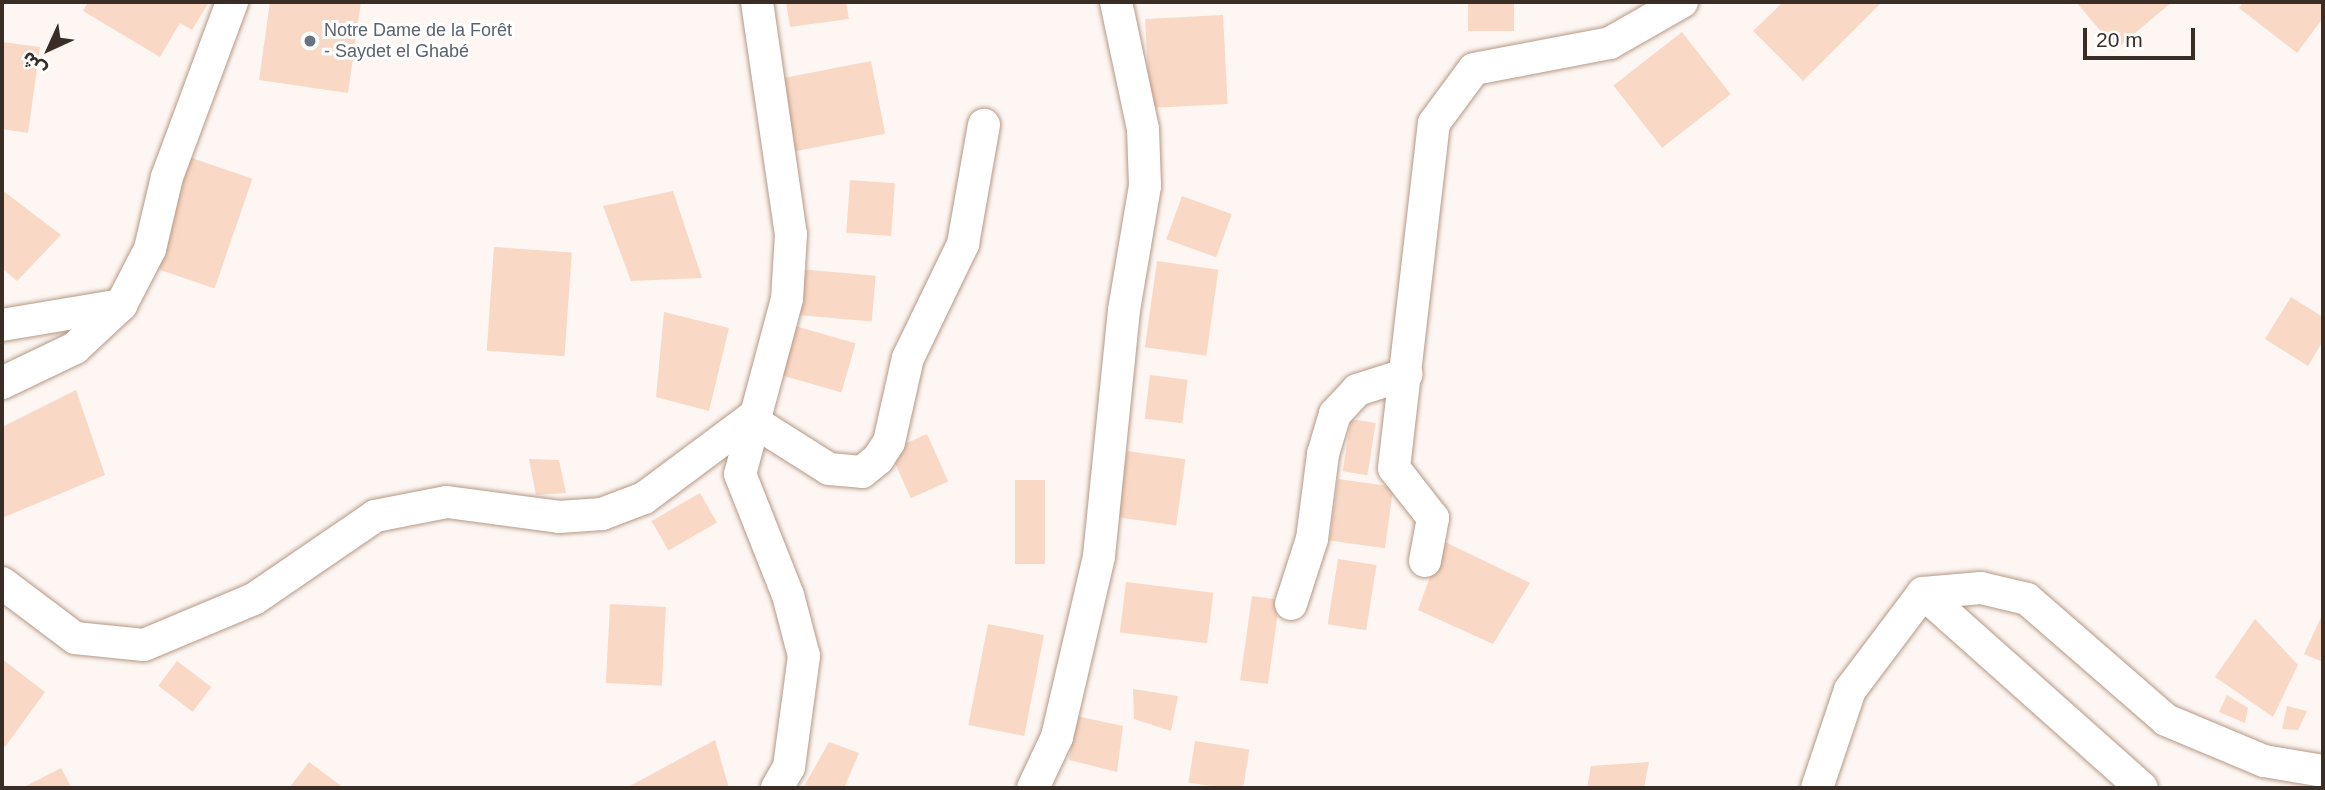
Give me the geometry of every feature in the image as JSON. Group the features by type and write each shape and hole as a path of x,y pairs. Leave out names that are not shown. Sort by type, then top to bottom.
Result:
{"street":[{"path":"2,383 75,348 121,305 150,249 167,177 232,2"},
{"path":"757,2 790,234 787,299 773,361 750,419 740,474 788,595 804,656 789,767 777,788"},
{"path":"1033,788 1057,737 1100,556 1124,310 1145,186 1143,129 1116,2"},
{"path":"1425,561 1433,518 1394,468 1407,374 1426,169 1434,123 1450,93 1474,69 1610,43 1682,2"},
{"path":"750,419 829,469 862,472 878,459 889,442 908,358 953,275 984,125"},
{"path":"2,325 121,305"},
{"path":"1291,604 1312,539 1323,454 1335,414 1357,390 1407,374"},
{"path":"2,583 75,638 120,648 144,645 254,599 375,516 446,502 559,517 602,514 644,498 750,419"},
{"path":"1817,788 1850,690 1923,593 1981,588 2027,599 2166,720 2264,761 2323,771"},
{"path":"1923,593 2142,788"}],"building":[{"path":"88,2 209,2 192,30 180,23 160,57 83,11"},
{"name":"Notre Dame de la Forêt - Saydet el Ghabé","path":"270,2 361,2 348,93 259,80"},
{"path":"786,2 846,2 849,19 790,27"},
{"path":"1468,2 1514,2 1514,31 1468,31"},
{"path":"1783,2 1882,2 1803,81 1753,31"},
{"path":"2076,2 2172,2 2116,49"},
{"path":"2243,2 2323,2 2323,18 2297,53 2239,8"},
{"path":"1223,15 1228,104 1150,108 1145,19"},
{"path":"1682,32 1731,94 1662,148 1613,86"},
{"path":"2,42 40,47 28,133 2,129"},
{"path":"871,61 885,134 794,151 780,79"},
{"path":"189,157 252,179 215,288 151,267"},
{"path":"850,180 895,183 891,236 846,233"},
{"path":"2,190 61,235 17,281 2,268"},
{"path":"673,191 702,278 631,281 603,206"},
{"path":"1182,196 1232,214 1216,257 1166,239"},
{"path":"494,247 572,252 565,356 487,351"},
{"path":"1157,261 1218,270 1206,356 1145,347"},
{"path":"799,269 876,276 872,322 795,315"},
{"path":"2291,297 2323,317 2323,341 2308,366 2265,339"},
{"path":"664,312 729,328 709,411 656,397"},
{"path":"795,326 856,343 842,392 781,375"},
{"path":"1150,375 1188,380 1182,423 1145,419"},
{"path":"76,390 105,475 2,518 2,427"},
{"path":"1351,419 1376,423 1367,475 1343,471"},
{"path":"927,434 948,482 911,498 890,451"},
{"path":"1127,451 1185,459 1176,526 1118,517"},
{"path":"529,459 559,460 566,493 536,495"},
{"path":"1338,479 1393,487 1385,548 1329,540"},
{"path":"1015,480 1045,480 1045,564 1015,564"},
{"path":"700,493 717,522 669,550 652,521"},
{"path":"1443,541 1530,583 1493,644 1418,610"},
{"path":"1338,559 1377,565 1366,630 1328,624"},
{"path":"1126,582 1213,593 1207,643 1120,633"},
{"path":"1252,596 1280,600 1268,684 1240,680"},
{"path":"610,604 666,607 662,686 606,683"},
{"path":"2323,613 2323,662 2304,654"},
{"path":"2255,619 2298,665 2273,717 2215,677"},
{"path":"988,624 1044,635 1024,736 968,725"},
{"path":"2,659 45,692 5,747 2,744"},
{"path":"177,661 211,687 193,712 158,686"},
{"path":"1133,689 1178,696 1171,731 1134,719"},
{"path":"2227,695 2248,708 2245,723 2219,712"},
{"path":"2287,706 2307,711 2298,730 2282,729"},
{"path":"1076,716 1123,726 1117,772 1069,760"},
{"path":"715,740 729,788 626,788"},
{"path":"1195,741 1249,750 1243,788 1188,782"},
{"path":"829,742 859,753 844,788 803,788"},
{"path":"309,762 344,788 289,788"},
{"path":"1649,762 1644,788 1587,788 1591,766"},
{"path":"61,768 72,788 22,788"}],"place":[{"name":"Notre Dame de la Forêt - Saydet el Ghabé","path":"310,41"}]}
